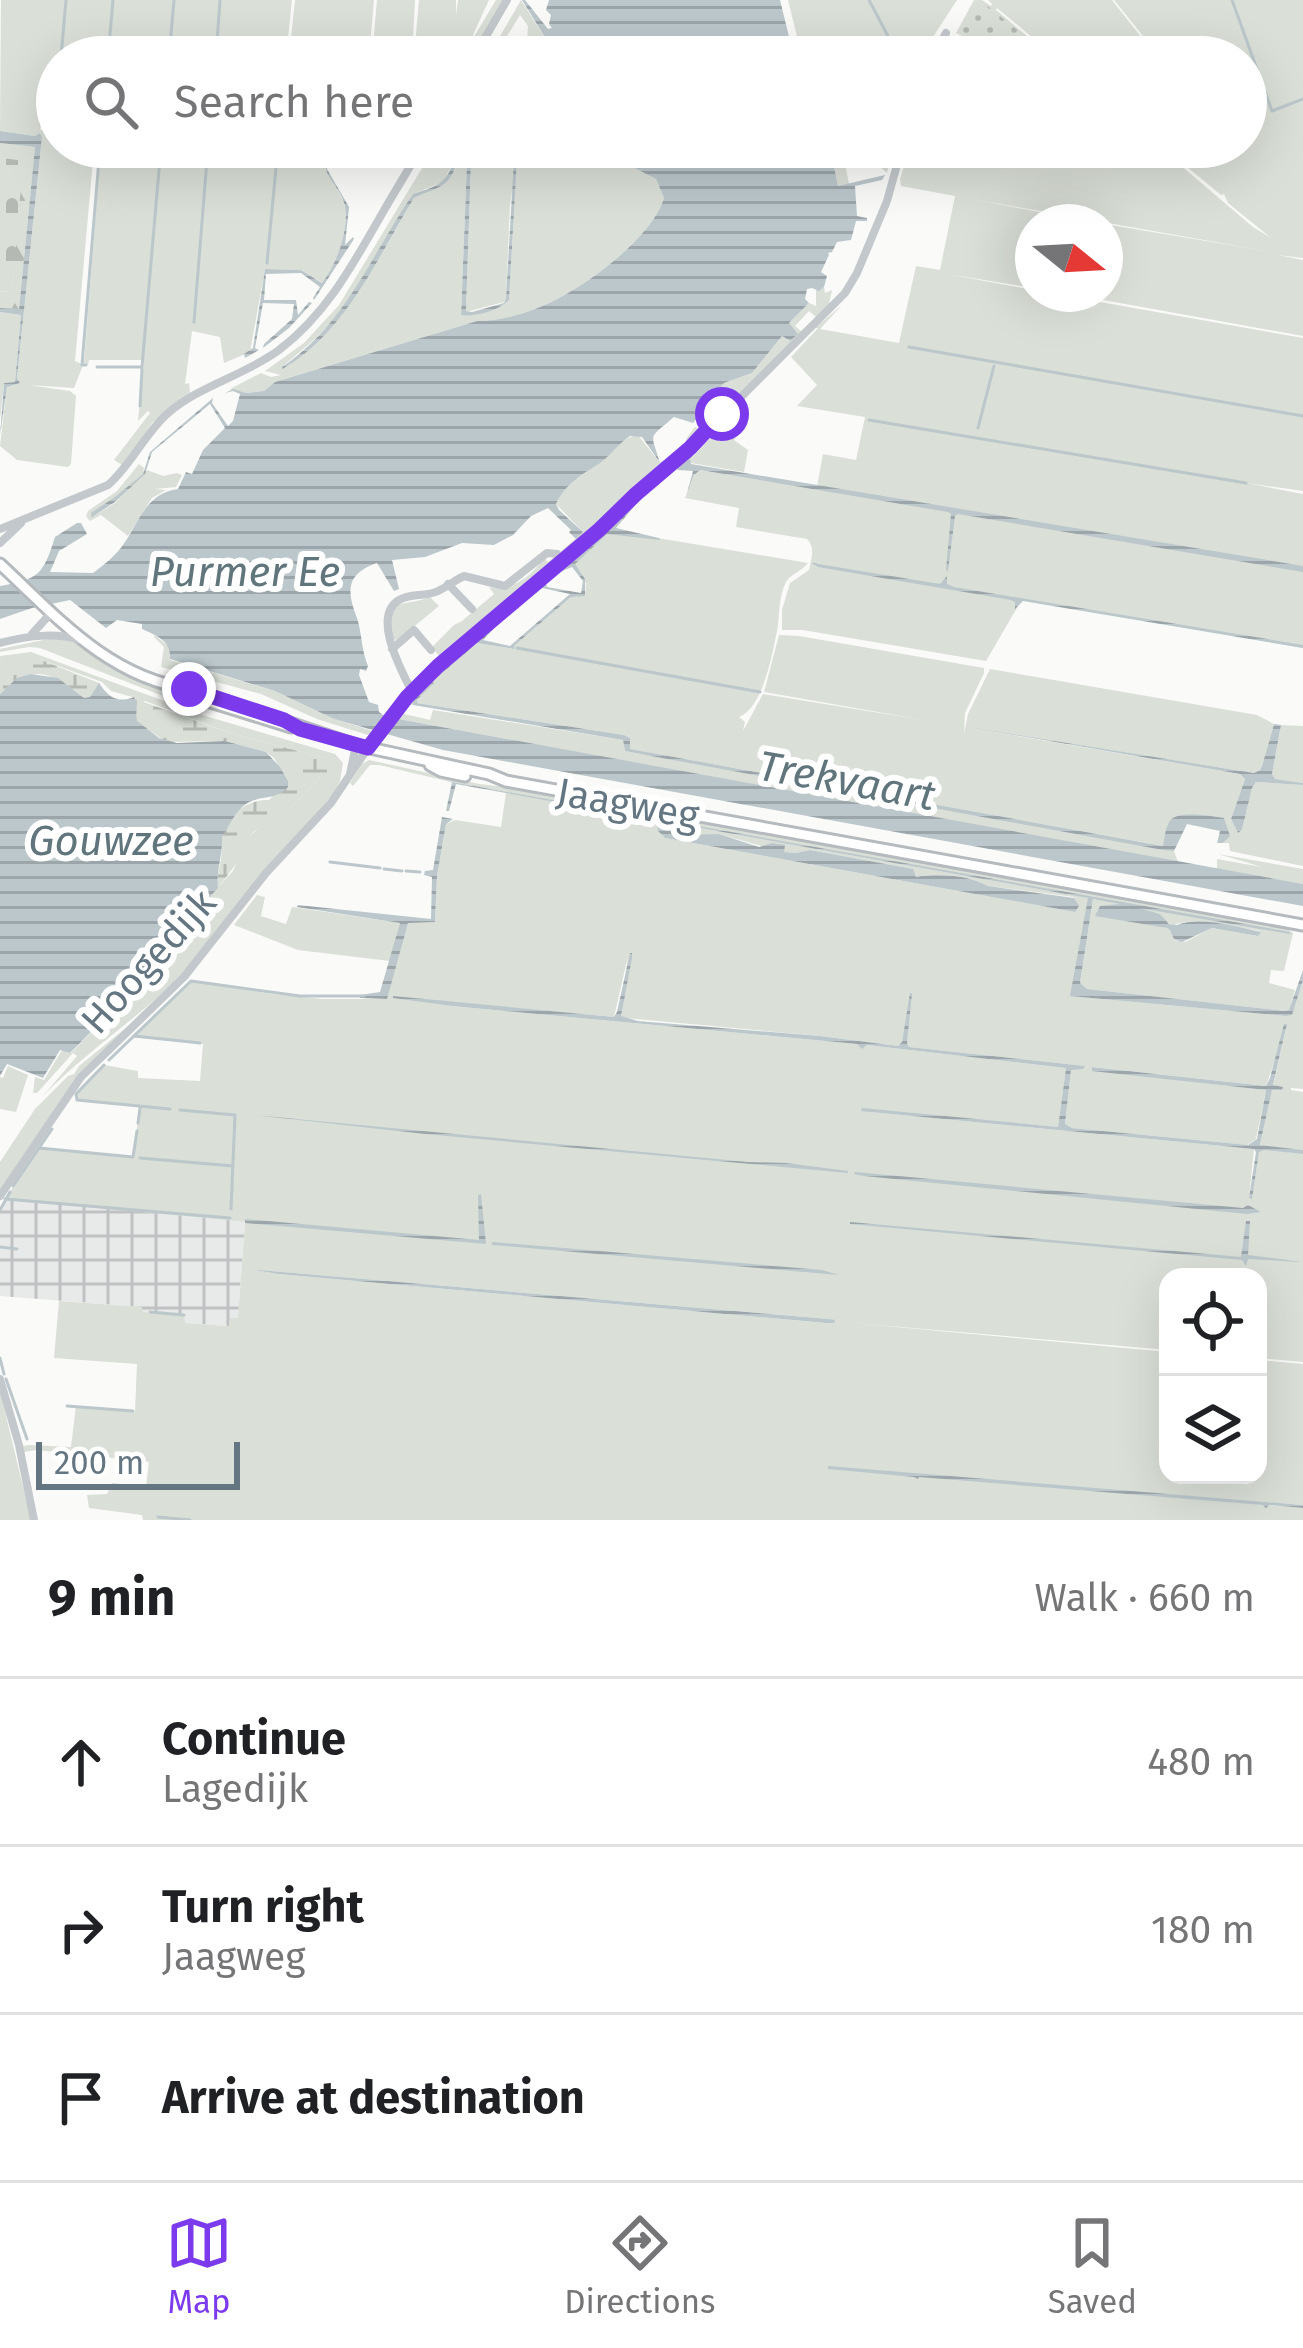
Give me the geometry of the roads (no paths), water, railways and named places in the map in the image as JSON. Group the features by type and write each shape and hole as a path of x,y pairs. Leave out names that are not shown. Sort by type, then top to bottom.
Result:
{"main road":[{"name":"Jaagweg","path":"0,564 61,622 117,665 165,686 189,689 362,747 506,781 1303,925"}],"street":[{"path":"486,36 507,0"},
{"path":"0,530 108,484 170,412 208,387 258,364 301,332 339,286 409,168"},
{"name":"Hoogedijk","path":"0,1196 81,1077 184,977 266,873 331,803 362,747 412,692 690,448 841,299 861,266 896,168"},
{"path":"0,542 24,520"},
{"path":"412,692 392,649 387,622 394,604 434,593 469,576 505,586 542,556 557,554"},
{"path":"448,584 472,609"},
{"path":"35,636 49,611"},
{"path":"35,636 61,622"},
{"path":"392,649 414,630 431,650"},
{"path":"0,644 35,636 83,640"},
{"path":"0,1379 34,1520"}],"water":[{"path":"522,0 548,29 552,28 546,10 549,0 780,0 789,36 544,36"},
{"path":"0,131 36,135 39,168 20,383 7,387 0,436 4,383 15,382 21,315 0,312 0,308 19,309 35,147 0,143"},
{"path":"326,168 349,207 345,245 354,239 314,300 320,287 301,273 266,274 264,300 296,300 298,315 312,303 263,348 292,319 294,304 263,303 255,348 259,350 245,358 253,348 265,269 301,270 322,283 337,256 346,212"},
{"path":"454,168 445,183 414,198 373,269 325,335 283,369 340,309 413,194 442,181"},
{"path":"467,168 471,168 466,311 504,303 517,168 509,300 499,307 486,312 461,315"},
{"name":"Purmer Ee","path":"635,168 834,168 838,186 885,175 882,180 855,186 857,216 867,221 856,221 851,240 837,242 828,253 821,272 827,276 824,287 807,289 809,303 789,323 798,334 790,341 782,336 752,373 724,383 693,423 674,417 659,430 653,441 660,463 642,437 630,436 564,491 556,504 583,532 576,539 548,508 494,545 462,543 425,557 392,560 399,589 394,591 377,563 354,578 351,600 368,666 359,675 369,702 392,721 1303,884 1303,906 443,750 334,719 275,691 170,659 166,643 142,629 142,624 117,620 106,628 70,600 0,619 0,586 38,573 55,537 77,523 87,534 59,551 50,572 93,573 123,545 151,502 178,489 186,472 192,474 203,450 225,428 210,404 152,452 145,474 92,517 91,513 143,474 150,452 213,398 228,426 240,394 225,393 233,389 264,391 275,382 477,321 525,313 556,300 612,262 645,230 664,198 656,179"},
{"path":"741,403 690,459 691,464 1303,566 1303,572 958,514 948,571 948,512 700,470 687,493 693,471 675,467"},
{"path":"636,501 616,528 660,540 607,534 575,564 585,579 585,596 571,597 514,649 477,643 437,674 513,609 483,640 510,646 570,594 542,588 517,607 552,576 547,587 581,593 583,581 572,567 555,574"},
{"path":"812,563 940,584 947,576 947,584 954,587 1303,648 1023,601 1015,609 1011,600"},
{"name":"Gouwzee","path":"31,674 58,678 84,698 99,683 113,697 134,697 136,720 159,738 177,743 225,741 266,752 288,781 279,794 247,803 238,811 222,837 218,888 150,973 70,1053 60,1050 43,1078 7,1064 0,1076 0,694 17,678"},
{"path":"430,681 434,683 417,703 624,735 630,738 630,749 1163,846 1168,823 1184,815 1224,818 1230,836 1217,843 1220,831 1187,824 1174,851 1163,850 625,751 623,740 413,705"},
{"path":"1274,724 1281,725 1272,774 1275,779 1303,785 1256,782 1238,833 1231,819 1245,779 1240,774 968,727 1254,773 1262,766"},
{"path":"452,782 1290,932 1139,908 1160,914 1169,924 1207,922 1261,932 1258,936 1212,928 1182,942 1167,928 1095,916 1100,906 1120,904 1093,899 1080,983 1087,989 1285,1011 1303,970 1303,980 1292,1015 1285,1016 1070,996 1088,898 456,784 446,811"},
{"path":"442,817 453,819 446,824 435,922 408,923 387,999 360,998 380,992 400,923 297,907 431,919 432,877 424,875 433,870"},
{"path":"657,825 685,828 686,835 719,834 759,847 785,845 784,852 810,850 913,869 916,877 953,876 1074,898 1079,906 1075,912 665,838"},
{"path":"630,953 621,1016 638,1021 898,1046 912,993 909,1047 1085,1066 1071,1070 1065,1124 1072,1128 1248,1145 1257,1139 1266,1090 1092,1071 1092,1067 1266,1086 1287,1024 1273,1085 1283,1087 1272,1090 1260,1145 1303,1150 1303,1154 1259,1152 1252,1199 1254,1149 861,1111 1058,1127 1066,1068 393,998 614,1017"},
{"path":"244,1114 786,1163 848,1173 425,1134"},
{"path":"855,1172 1248,1205 1261,1212 1247,1214"},
{"path":"481,1194 486,1244 245,1223 245,1219 479,1240"},
{"path":"1246,1221 1250,1221 1248,1255 1303,1262 1248,1259 1246,1266 1242,1260 850,1224 1241,1257"},
{"path":"492,1245 822,1270 839,1275"},
{"path":"248,1269 835,1320 826,1323"},
{"path":"828,1466 1303,1505 1303,1508 918,1479"}],"waterway":[{"path":"63,36 66,0"},
{"path":"110,36 113,0"},
{"path":"171,36 174,0"},
{"path":"217,36 220,0"},
{"path":"869,0 888,36"},
{"path":"1232,0 1245,36"},
{"path":"1267,97 1272,111 1303,99"},
{"path":"86,365 82,365 98,168"},
{"path":"97,367 142,367 159,168"},
{"path":"194,322 206,168"},
{"path":"267,263 276,168"},
{"path":"909,347 1303,416"},
{"path":"978,428 994,366"},
{"path":"140,406 142,369"},
{"path":"869,420 1246,483"},
{"path":"517,648 760,692"},
{"path":"330,862 380,868"},
{"path":"384,869 402,871"},
{"path":"406,871 420,872"},
{"path":"109,1060 191,981 300,996 364,996"},
{"path":"134,1036 200,1043"},
{"path":"104,1065 76,1094 77,1100 170,1109"},
{"path":"138,1123 140,1108"},
{"path":"180,1110 235,1115 231,1209"},
{"path":"13,1186 52,1129"},
{"path":"39,1148 133,1157 137,1131"},
{"path":"140,1158 233,1166"},
{"path":"0,1210 10,1192"},
{"path":"5,1199 230,1218"},
{"path":"0,1247 17,1249"},
{"path":"150,1312 184,1315"},
{"path":"0,1358 4,1374"},
{"path":"6,1379 27,1439"},
{"path":"67,1406 133,1411"},
{"path":"158,1517 190,1520"}],"water label":[{"name":"Trekvaart","path":"847,780"}]}
